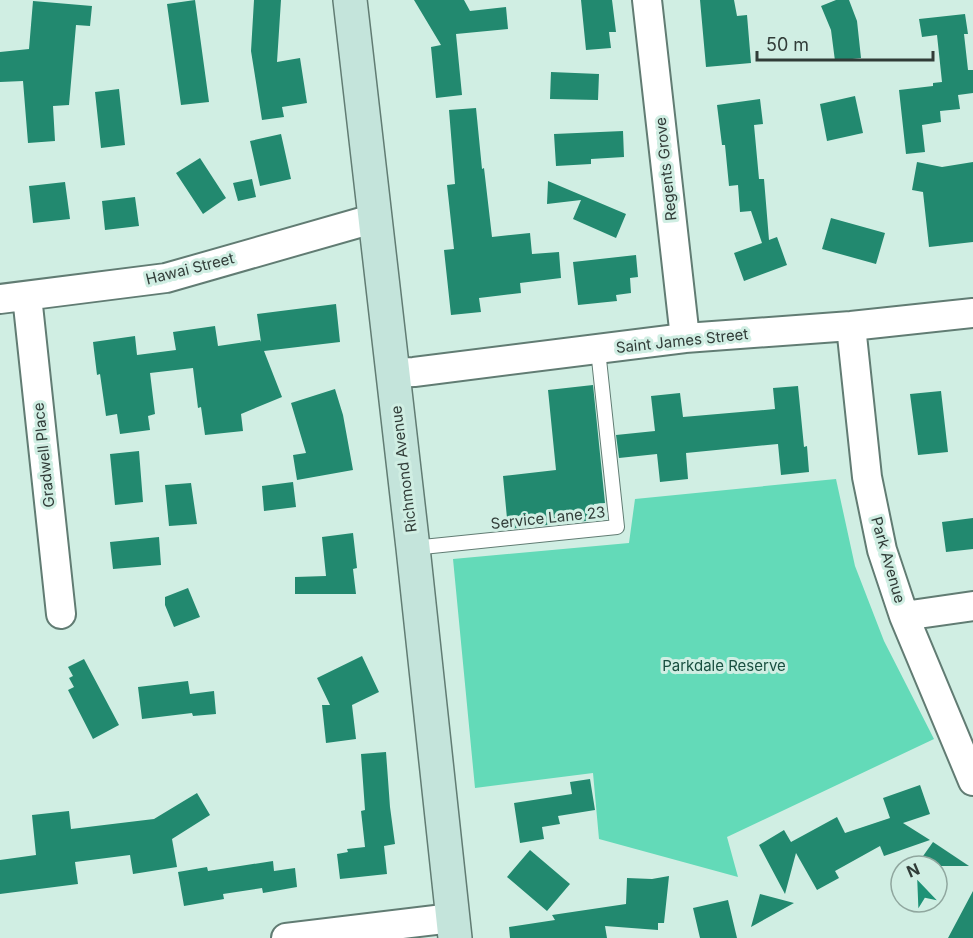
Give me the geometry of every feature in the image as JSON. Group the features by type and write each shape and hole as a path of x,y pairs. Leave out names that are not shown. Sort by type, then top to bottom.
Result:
{"street":[{"name":"Richmond Avenue","path":"350,0 454,928"},
{"name":"Regents Grove","path":"647,0 685,339"},
{"name":"Hawai Street","path":"13,297 166,278 376,218"},
{"name":"Gradwell Place","path":"13,297 61,614"},
{"name":"Saint James Street","path":"392,373 685,339 851,326 973,313"},
{"name":"Park Avenue","path":"851,326 867,477 882,550 904,616 973,781"},
{"path":"904,616 973,606"},
{"path":"286,938 454,928"}],"lane":[{"name":"Service Lane 23","path":"413,548 617,527 598,350"}],"green space":[{"name":"Parkdale Reserve","path":"836,479 855,566 884,641 934,739 727,837 738,877 599,839 593,773 475,788 453,559 629,543 635,499"}],"building":[{"path":"195,0 209,102 181,105 167,4"},
{"path":"254,0 281,0 277,62 300,58 307,103 282,107 284,117 262,120 251,51"},
{"path":"414,0 464,0 470,11 506,7 508,29 456,34 462,95 436,98 431,47 441,45"},
{"path":"581,0 612,0 616,32 609,32 611,48 586,50"},
{"path":"700,0 734,0 737,16 747,15 751,63 706,67"},
{"path":"836,0 849,0 857,21 861,58 835,61 831,30 821,6"},
{"path":"33,1 92,6 90,26 76,25 69,105 53,106 55,141 28,143 23,81 0,82 0,52 29,49"},
{"path":"965,14 968,34 964,34 968,70 973,70 973,93 958,95 960,109 940,111 941,122 922,125 925,152 906,154 899,90 933,86 933,83 942,82 937,35 922,37 919,19"},
{"path":"551,72 599,74 598,100 550,99"},
{"path":"119,89 125,145 101,148 95,92"},
{"path":"855,96 863,133 827,141 820,104"},
{"path":"760,99 763,124 754,125 759,179 764,179 769,240 777,237 787,265 744,281 734,253 762,243 751,211 740,212 738,185 729,186 725,145 722,145 717,105"},
{"path":"476,108 492,237 530,233 532,254 559,252 561,278 520,283 521,293 479,298 481,312 451,315 444,250 454,249 447,185 455,184 449,110"},
{"path":"623,131 624,157 591,159 591,164 556,166 554,134"},
{"path":"281,134 291,179 260,186 250,141"},
{"path":"200,158 226,198 203,214 176,173"},
{"path":"917,162 942,167 973,162 973,242 929,247 923,192 912,190"},
{"path":"252,179 256,197 238,201 233,183"},
{"path":"548,181 626,214 616,238 573,219 581,200 547,204"},
{"path":"65,182 70,219 33,223 29,186"},
{"path":"135,197 139,226 105,230 102,201"},
{"path":"831,218 885,233 876,264 822,249"},
{"path":"636,255 638,277 630,278 631,293 616,295 617,301 578,305 573,262"},
{"path":"336,304 340,342 264,351 282,397 241,414 243,431 205,435 201,407 198,408 193,368 150,373 155,414 148,416 150,430 120,434 117,414 106,416 93,342 135,336 137,355 176,350 173,332 215,326 218,346 260,340 261,342 257,314"},
{"path":"593,385 605,503 594,504 596,520 508,529 503,476 556,470 548,390"},
{"path":"798,386 809,472 781,475 778,444 686,453 688,479 660,482 657,454 619,458 616,435 655,431 651,396 680,393 683,417 775,409 773,388"},
{"path":"335,389 343,415 353,470 297,480 293,455 306,453 291,403"},
{"path":"941,391 948,452 918,455 910,394"},
{"path":"139,451 143,502 115,505 110,454"},
{"path":"293,482 296,507 264,511 262,486"},
{"path":"191,483 197,524 169,526 165,485"},
{"path":"973,518 973,549 946,552 942,522"},
{"path":"353,533 357,568 353,569 356,594 295,594 295,577 326,576 322,537"},
{"path":"159,537 161,565 113,569 110,542"},
{"path":"188,588 200,617 174,627 165,605 165,597"},
{"path":"362,656 379,692 352,705 356,739 326,743 322,705 330,705 317,678"},
{"path":"84,659 119,725 93,739 68,690 74,687 69,678 73,676 68,667"},
{"path":"188,681 190,694 214,691 216,714 193,716 192,713 142,719 138,687"},
{"path":"386,752 395,844 384,846 387,874 340,879 337,854 348,852 347,849 365,847 361,811 365,810 361,754"},
{"path":"590,779 595,810 558,816 560,824 542,827 544,839 520,843 514,803 572,794 570,782"},
{"path":"920,785 930,814 903,823 930,840 884,856 880,846 835,871 839,878 817,890 796,853 785,894 759,845 784,830 791,842 837,817 845,833 890,818 883,798"},
{"path":"197,793 210,815 172,839 177,867 133,874 130,855 75,862 78,884 0,894 0,860 36,855 32,815 69,811 71,829 154,819"},
{"path":"933,842 969,866 949,866 949,854 924,854"},
{"path":"530,850 570,884 547,911 507,877"},
{"path":"273,861 274,871 295,868 297,887 263,893 262,888 223,894 224,899 184,906 178,872 207,867 208,871"},
{"path":"669,876 664,923 658,923 658,930 605,926 607,938 510,938 509,927 555,920 552,915 626,904 627,878 652,879"},
{"path":"973,891 973,938 948,938"},
{"path":"760,894 794,903 751,927"},
{"path":"728,900 737,938 700,938 693,908"}]}
